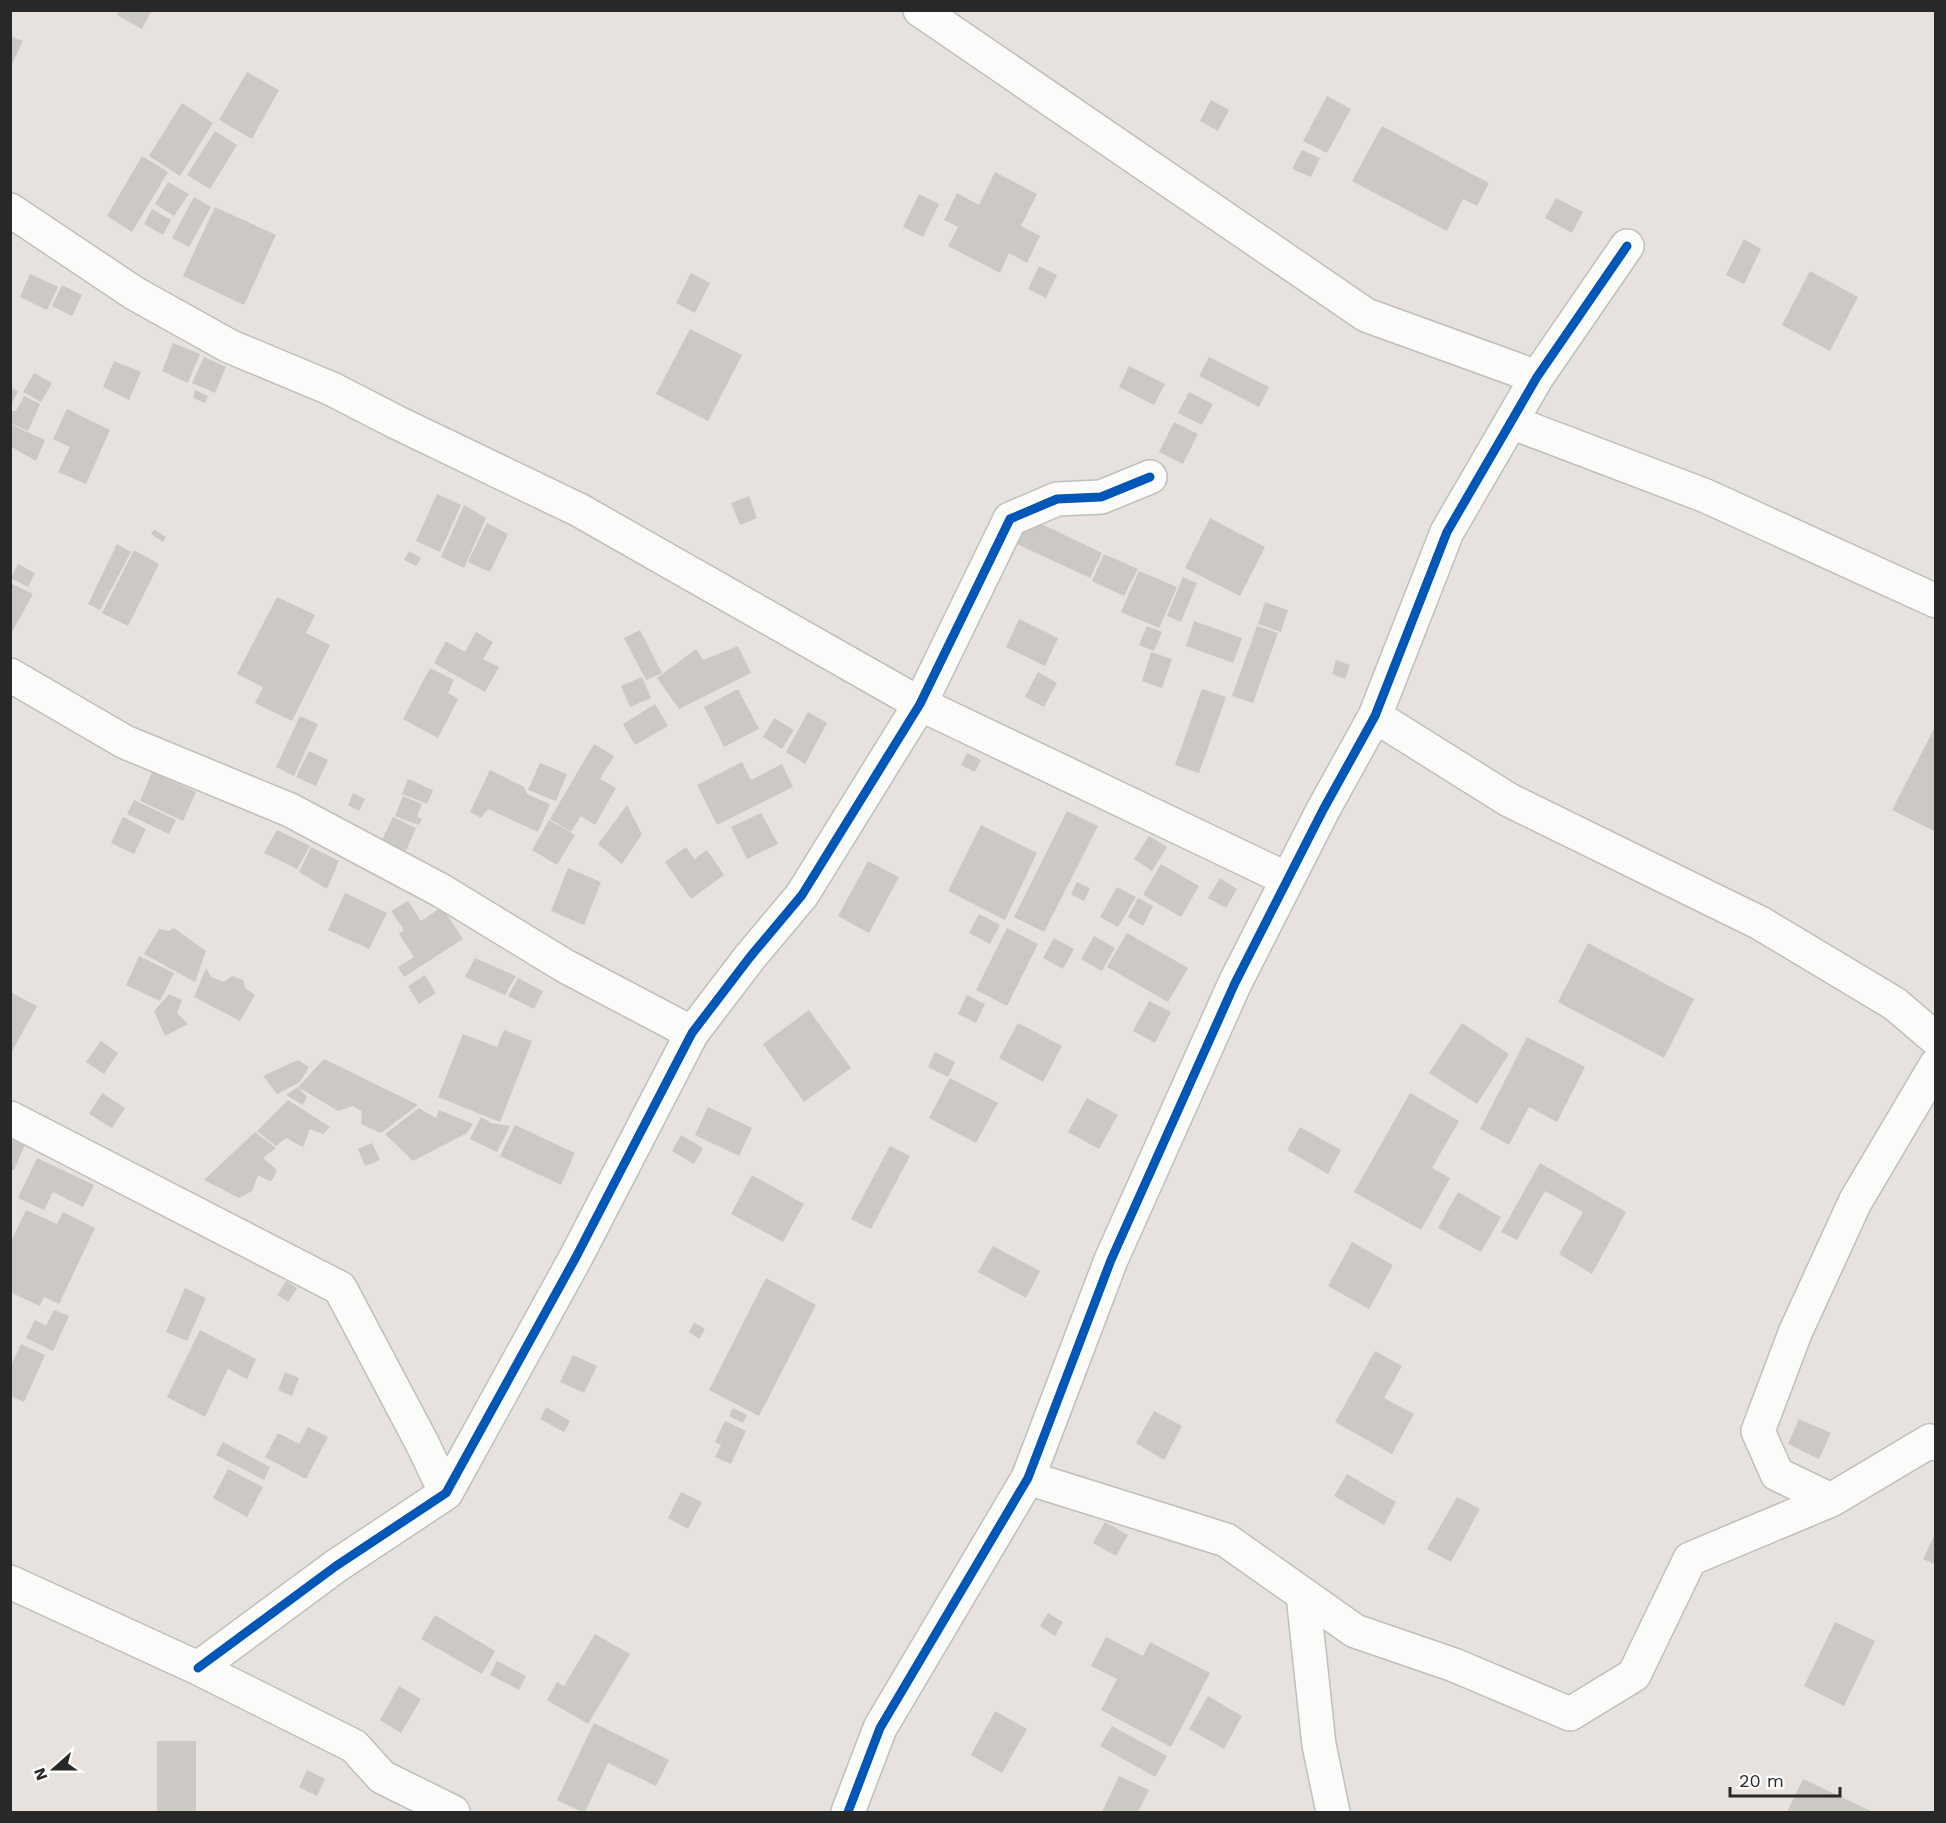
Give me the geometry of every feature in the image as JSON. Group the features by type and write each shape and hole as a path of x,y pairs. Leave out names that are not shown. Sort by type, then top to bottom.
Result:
{"street":[{"path":"920,10 1366,315 1537,377"},
{"path":"10,210 134,293 229,346 332,389 579,510 920,704 1287,879"},
{"path":"848,1812 880,1728 1028,1478 1111,1260 1235,983 1287,879 1375,716 1447,532 1537,377 1627,246"},
{"path":"1511,422 1706,496 1935,601"},
{"path":"198,1668 336,1566 446,1493 576,1257 692,1034 750,957 802,895 920,704 1010,519 1057,499 1101,497 1150,477"},
{"path":"10,675 125,741 290,810 442,891 565,966 692,1034"},
{"path":"1375,716 1509,800 1760,923 1895,1004 1935,1039"},
{"path":"1831,1500 1777,1474 1758,1431 1795,1333 1855,1202 1935,1065"},
{"path":"10,1118 340,1288 446,1493"},
{"path":"1028,1478 1226,1540 1355,1631 1454,1665 1570,1714 1634,1675 1690,1559 1831,1500 1930,1441 1935,1444"},
{"path":"10,1582 198,1668 354,1746 382,1778 453,1812"},
{"path":"1303,1595 1319,1745 1333,1812"}],"building":[{"path":"119,10 152,10 142,29 117,15"},
{"path":"10,36 23,41 10,68"},
{"path":"247,72 279,90 252,139 219,120"},
{"path":"1327,96 1351,109 1327,153 1303,141"},
{"path":"1211,100 1229,110 1218,131 1200,121"},
{"path":"182,103 213,123 180,176 149,156"},
{"path":"1382,126 1489,183 1477,206 1463,199 1447,231 1352,181"},
{"path":"215,131 237,145 210,189 187,175"},
{"path":"1302,150 1320,158 1311,177 1292,169"},
{"path":"142,156 168,172 132,232 107,216"},
{"path":"995,172 1037,194 1021,226 1040,236 1027,263 1009,253 1000,273 948,246 958,227 944,220 957,193 979,205"},
{"path":"168,182 189,194 174,216 155,204"},
{"path":"919,194 939,204 923,237 903,227"},
{"path":"194,197 211,207 189,247 172,238"},
{"path":"1556,198 1583,212 1572,233 1545,218"},
{"path":"215,207 276,235 244,305 183,276"},
{"path":"152,209 171,220 163,235 144,224"},
{"path":"1744,239 1761,249 1744,284 1726,275"},
{"path":"1039,266 1057,275 1046,298 1028,289"},
{"path":"1810,271 1858,297 1830,351 1782,325"},
{"path":"691,273 710,283 695,313 676,303"},
{"path":"30,274 58,287 47,310 20,297"},
{"path":"62,285 82,295 72,316 52,306"},
{"path":"690,329 742,355 708,421 656,394"},
{"path":"173,343 200,354 188,383 162,371"},
{"path":"204,357 226,367 215,393 192,383"},
{"path":"1209,357 1269,387 1259,407 1199,376"},
{"path":"114,361 141,372 129,400 103,387"},
{"path":"1129,366 1165,384 1154,405 1119,387"},
{"path":"34,373 52,383 41,402 23,392"},
{"path":"10,387 18,391 10,407"},
{"path":"195,390 208,396 205,403 193,398"},
{"path":"1189,392 1213,404 1202,425 1178,413"},
{"path":"24,396 40,404 28,431 10,423 10,414 16,411"},
{"path":"67,409 110,430 86,484 58,472 70,447 53,439"},
{"path":"1174,422 1198,434 1183,464 1159,452"},
{"path":"10,424 45,440 36,461 10,446"},
{"path":"437,494 461,505 440,552 416,541"},
{"path":"749,496 757,518 740,525 731,503"},
{"path":"464,505 486,518 464,568 441,557"},
{"path":"1029,518 1102,553 1090,578 1017,544"},
{"path":"1210,518 1265,547 1240,596 1185,568"},
{"path":"487,523 508,534 490,572 468,562"},
{"path":"154,529 166,537 163,542 151,534"},
{"path":"117,544 131,552 100,610 88,604"},
{"path":"134,550 159,564 128,626 102,613"},
{"path":"409,551 421,558 416,566 404,560"},
{"path":"1104,554 1138,569 1124,596 1092,581"},
{"path":"18,564 35,573 28,587 11,578"},
{"path":"1139,571 1177,587 1159,628 1121,612"},
{"path":"1183,577 1197,583 1181,622 1167,616"},
{"path":"10,583 33,594 12,632 10,631"},
{"path":"277,597 315,615 306,633 330,645 292,721 255,703 263,687 237,674"},
{"path":"1265,602 1288,610 1281,632 1258,624"},
{"path":"1019,619 1058,638 1045,666 1006,647"},
{"path":"1194,621 1242,638 1233,663 1186,646"},
{"path":"1147,626 1162,632 1154,651 1139,645"},
{"path":"1257,626 1278,633 1253,703 1232,696"},
{"path":"640,630 662,673 646,680 624,638"},
{"path":"476,632 493,642 483,659 499,667 485,692 434,663 446,641 465,652"},
{"path":"738,646 751,673 679,709 657,678 696,649 703,660"},
{"path":"1151,652 1172,659 1162,688 1142,681"},
{"path":"1336,660 1350,665 1345,679 1332,674"},
{"path":"430,668 454,680 448,693 458,699 438,738 403,719"},
{"path":"1038,672 1057,683 1044,707 1025,697"},
{"path":"642,677 651,698 630,707 621,686"},
{"path":"738,689 759,729 724,747 704,707"},
{"path":"1202,689 1226,697 1199,773 1175,765"},
{"path":"655,704 668,726 635,745 623,724"},
{"path":"808,712 827,723 805,764 786,752"},
{"path":"300,716 318,724 294,776 276,767"},
{"path":"774,718 794,730 782,749 763,737"},
{"path":"1936,725 1936,832 1892,810"},
{"path":"594,744 614,756 600,779 616,788 595,825 581,816 571,832 550,819"},
{"path":"309,751 328,760 316,786 296,777"},
{"path":"967,753 981,760 975,772 961,765"},
{"path":"742,762 751,780 782,764 793,787 717,825 697,785"},
{"path":"540,763 567,774 556,801 528,790"},
{"path":"490,770 524,787 527,794 550,804 538,832 488,809 481,818 470,812"},
{"path":"152,772 196,792 183,821 140,801"},
{"path":"408,779 433,790 427,804 402,794"},
{"path":"353,793 365,799 359,811 348,805"},
{"path":"403,796 422,804 417,816 422,819 419,825 395,816"},
{"path":"134,800 176,820 169,834 127,814"},
{"path":"627,805 642,834 622,864 598,844"},
{"path":"1067,811 1098,826 1044,932 1014,917"},
{"path":"761,813 778,844 747,859 731,827"},
{"path":"123,817 146,829 134,854 111,843"},
{"path":"393,817 416,828 406,851 382,840"},
{"path":"549,820 575,835 557,865 532,850"},
{"path":"981,825 1037,853 1005,920 948,891"},
{"path":"277,830 310,846 297,869 264,853"},
{"path":"1149,836 1167,847 1152,871 1134,859"},
{"path":"311,847 339,861 327,889 299,872"},
{"path":"686,847 694,859 707,850 724,875 691,899 665,862"},
{"path":"868,861 899,877 869,933 838,916"},
{"path":"1161,864 1199,886 1181,917 1143,895"},
{"path":"568,868 601,882 584,925 551,911"},
{"path":"1220,878 1237,889 1226,908 1208,898"},
{"path":"1077,882 1090,888 1084,901 1071,894"},
{"path":"1117,887 1136,897 1118,927 1100,917"},
{"path":"345,893 387,913 369,949 328,930"},
{"path":"1138,898 1153,906 1143,926 1128,917"},
{"path":"408,901 421,921 442,907 463,939 404,977 398,967 414,957 399,934 404,930 391,911"},
{"path":"979,914 1000,925 990,944 969,933"},
{"path":"174,928 206,951 195,982 144,954 159,929 169,931"},
{"path":"1007,928 1038,944 1007,1006 976,990"},
{"path":"1127,933 1188,968 1168,1002 1107,967"},
{"path":"1094,936 1115,948 1102,971 1081,959"},
{"path":"1054,938 1074,949 1063,969 1043,958"},
{"path":"1588,943 1694,999 1664,1058 1558,1002"},
{"path":"139,956 174,973 160,1001 126,985"},
{"path":"475,958 516,976 505,995 465,977"},
{"path":"206,968 211,977 224,982 232,976 243,980 245,988 255,995 240,1021 194,997"},
{"path":"425,975 436,993 419,1004 408,986"},
{"path":"518,978 543,991 534,1009 508,996"},
{"path":"10,992 37,1006 10,1055"},
{"path":"169,994 182,1000 177,1013 188,1024 165,1036 154,1011"},
{"path":"967,995 985,1004 976,1023 958,1014"},
{"path":"1149,1001 1171,1012 1155,1043 1133,1031"},
{"path":"809,1010 851,1068 804,1102 763,1044"},
{"path":"1018,1023 1062,1046 1043,1082 999,1058"},
{"path":"1462,1023 1509,1054 1477,1104 1429,1073"},
{"path":"504,1030 532,1041 500,1122 438,1097 463,1034 497,1047"},
{"path":"1527,1037 1585,1067 1557,1122 1529,1107 1509,1145 1480,1129"},
{"path":"101,1041 118,1053 104,1074 86,1062"},
{"path":"935,1052 955,1062 948,1077 928,1067"},
{"path":"324,1059 418,1105 381,1133 361,1124 362,1111 353,1106 338,1111 298,1087"},
{"path":"298,1060 309,1067 300,1082 277,1094 263,1076"},
{"path":"950,1078 998,1103 976,1143 929,1118"},
{"path":"298,1087 307,1097 303,1105 286,1095"},
{"path":"102,1093 125,1108 112,1128 89,1114"},
{"path":"1410,1093 1459,1121 1432,1168 1450,1178 1421,1230 1354,1192"},
{"path":"1087,1098 1118,1115 1099,1149 1068,1132"},
{"path":"288,1100 330,1127 323,1134 310,1129 303,1147 286,1138 276,1146 257,1131"},
{"path":"708,1107 752,1128 739,1156 695,1135"},
{"path":"419,1108 436,1118 439,1110 473,1124 467,1133 413,1161 385,1134"},
{"path":"481,1117 491,1123 510,1126 497,1152 470,1139"},
{"path":"515,1125 575,1153 561,1185 500,1156"},
{"path":"1300,1127 1341,1150 1328,1174 1287,1150"},
{"path":"255,1132 276,1148 263,1158 277,1170 271,1182 258,1175 252,1191 239,1198 204,1180"},
{"path":"681,1135 703,1148 694,1164 672,1151"},
{"path":"10,1139 25,1145 14,1170 10,1169"},
{"path":"372,1143 380,1160 365,1166 358,1149"},
{"path":"890,1146 910,1156 871,1229 851,1219"},
{"path":"37,1158 94,1185 83,1207 53,1192 44,1210 18,1198"},
{"path":"1540,1163 1626,1212 1592,1274 1559,1254 1583,1212 1545,1191 1517,1240 1501,1232"},
{"path":"752,1175 804,1204 783,1242 731,1214"},
{"path":"1458,1192 1501,1217 1481,1252 1438,1228"},
{"path":"26,1210 57,1224 63,1212 95,1228 59,1304 44,1297 40,1306 10,1292 10,1243"},
{"path":"1352,1242 1393,1265 1369,1309 1328,1286"},
{"path":"993,1246 1040,1271 1026,1298 978,1272"},
{"path":"766,1278 816,1305 759,1416 709,1390"},
{"path":"286,1281 297,1288 288,1302 277,1295"},
{"path":"185,1288 206,1298 187,1341 166,1332"},
{"path":"54,1310 69,1316 53,1351 26,1338 35,1320 46,1326"},
{"path":"694,1322 705,1329 699,1339 689,1332"},
{"path":"200,1330 256,1359 247,1379 228,1369 205,1417 167,1397"},
{"path":"21,1344 45,1355 24,1402 10,1396 10,1368"},
{"path":"1375,1351 1402,1366 1384,1398 1414,1414 1392,1454 1335,1422"},
{"path":"573,1355 597,1366 584,1393 560,1382"},
{"path":"285,1372 299,1378 292,1396 278,1390"},
{"path":"546,1407 570,1421 564,1432 540,1419"},
{"path":"733,1408 747,1415 743,1423 729,1416"},
{"path":"1154,1411 1182,1426 1164,1460 1136,1443"},
{"path":"1799,1419 1831,1433 1819,1459 1788,1444"},
{"path":"725,1421 746,1431 731,1464 715,1457 721,1445 715,1442"},
{"path":"308,1427 328,1437 306,1479 265,1457 278,1433 299,1444"},
{"path":"223,1442 270,1467 264,1480 216,1455"},
{"path":"228,1469 263,1487 247,1517 213,1498"},
{"path":"1347,1474 1396,1502 1384,1525 1334,1496"},
{"path":"681,1492 702,1502 688,1529 668,1518"},
{"path":"1457,1497 1480,1509 1451,1562 1427,1549"},
{"path":"1105,1522 1128,1535 1116,1556 1093,1543"},
{"path":"1936,1532 1936,1565 1923,1559"},
{"path":"1048,1613 1063,1622 1055,1636 1040,1626"},
{"path":"435,1615 495,1651 482,1674 421,1639"},
{"path":"1835,1622 1875,1641 1844,1706 1804,1686"},
{"path":"595,1634 630,1654 588,1724 547,1700 557,1682 564,1686"},
{"path":"1106,1637 1143,1656 1150,1642 1210,1673 1171,1747 1101,1710 1117,1679 1091,1666"},
{"path":"497,1661 526,1676 519,1690 490,1675"},
{"path":"399,1686 421,1699 401,1733 380,1720"},
{"path":"1208,1696 1242,1716 1224,1749 1189,1729"},
{"path":"995,1711 1027,1729 1002,1773 971,1755"},
{"path":"594,1723 669,1760 656,1786 608,1763 585,1812 582,1812 557,1800"},
{"path":"1112,1726 1167,1756 1155,1777 1100,1746"},
{"path":"157,1741 196,1741 196,1812 157,1812"},
{"path":"307,1770 325,1779 317,1796 299,1787"},
{"path":"1119,1776 1149,1790 1138,1812 1102,1812"},
{"path":"1803,1779 1873,1812 1787,1812"}],"cycle path":[{"path":"848,1812 880,1728 1028,1478 1111,1260 1235,983 1323,810 1375,716 1447,532 1537,377 1627,246"},
{"path":"198,1668 336,1566 446,1493 576,1257 692,1033 750,957 802,895 920,704 1010,519 1057,499 1101,497 1150,477"}]}
